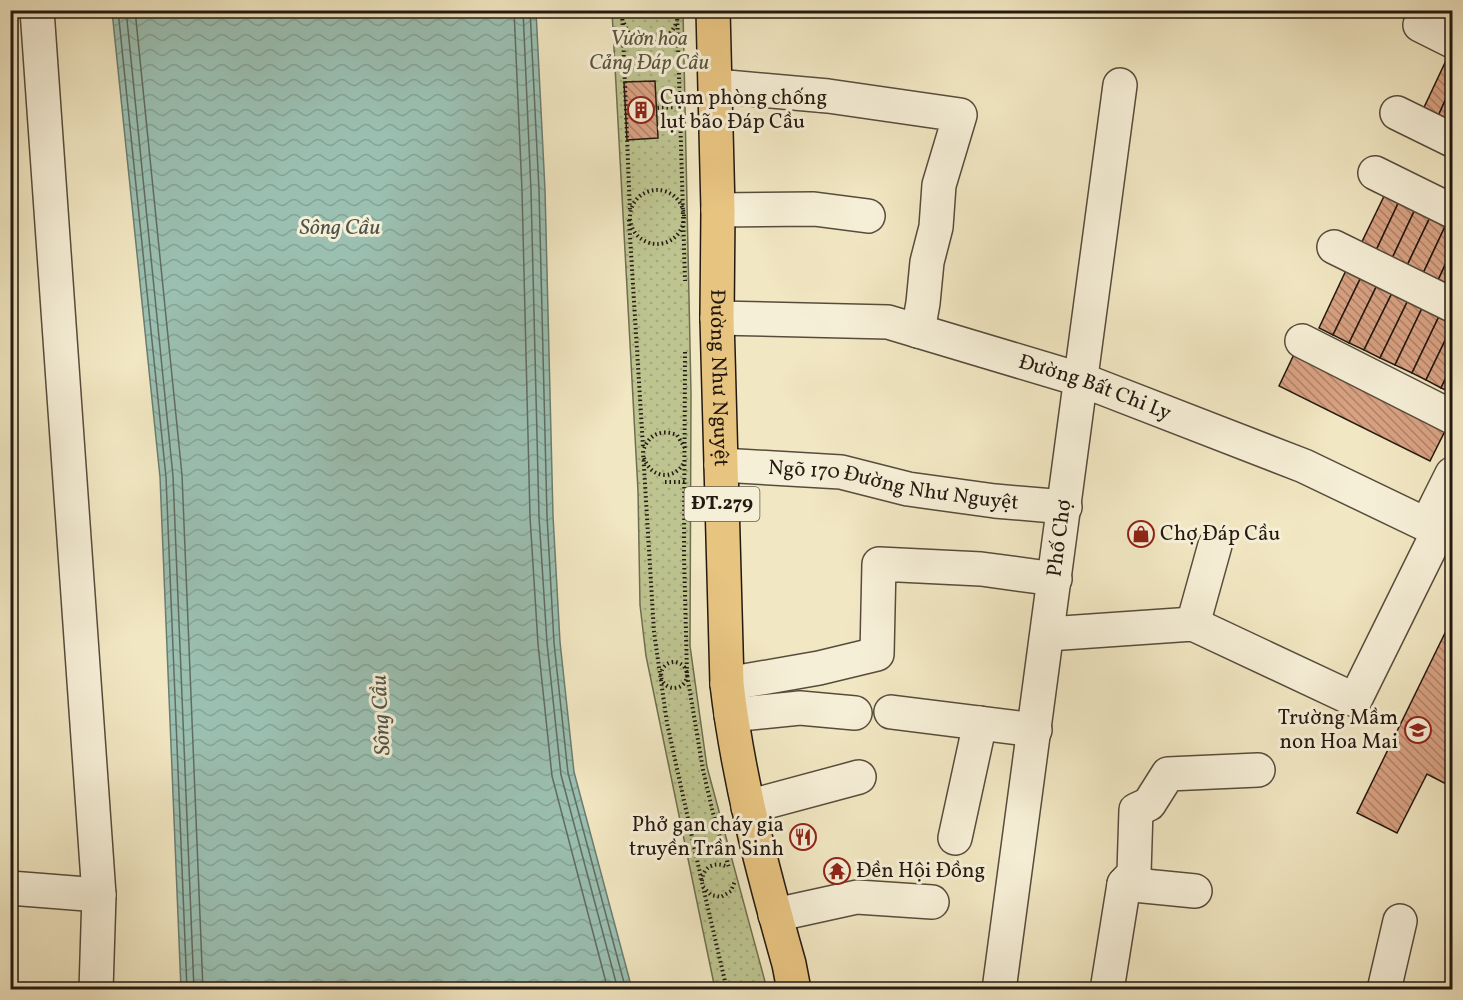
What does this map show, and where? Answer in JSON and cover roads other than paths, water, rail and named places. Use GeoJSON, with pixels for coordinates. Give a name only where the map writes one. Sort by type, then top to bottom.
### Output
{"type":"FeatureCollection","features":[{"type":"Feature","properties":{"kind":"main road","name":"Đường Như Nguyệt"},"geometry":{"type":"LineString","coordinates":[[713,10],[718,210],[717,318],[729,699],[748,807],[794,990]]}},
{"type":"Feature","properties":{"kind":"street"},"geometry":{"type":"LineString","coordinates":[[38,10],[99,895],[96,990]]}},
{"type":"Feature","properties":{"kind":"street"},"geometry":{"type":"LineString","coordinates":[[1420,26],[1452,41]]}},
{"type":"Feature","properties":{"kind":"street","name":"Phố Chợ"},"geometry":{"type":"LineString","coordinates":[[999,990],[1120,86]]}},
{"type":"Feature","properties":{"kind":"street"},"geometry":{"type":"LineString","coordinates":[[716,87],[828,96],[960,115],[939,185],[936,227],[927,262],[918,331]]}},
{"type":"Feature","properties":{"kind":"street"},"geometry":{"type":"LineString","coordinates":[[1397,113],[1452,140]]}},
{"type":"Feature","properties":{"kind":"street"},"geometry":{"type":"LineString","coordinates":[[1375,173],[1452,211]]}},
{"type":"Feature","properties":{"kind":"street"},"geometry":{"type":"LineString","coordinates":[[718,210],[814,209],[868,216]]}},
{"type":"Feature","properties":{"kind":"street"},"geometry":{"type":"LineString","coordinates":[[1334,247],[1452,305]]}},
{"type":"Feature","properties":{"kind":"street","name":"Đường Bất Chi Ly"},"geometry":{"type":"LineString","coordinates":[[717,318],[888,322],[1082,380],[1304,466],[1440,530]]}},
{"type":"Feature","properties":{"kind":"street"},"geometry":{"type":"LineString","coordinates":[[1302,341],[1452,417]]}},
{"type":"Feature","properties":{"kind":"street","name":"Ngõ 170 Đường Như Nguyệt"},"geometry":{"type":"LineString","coordinates":[[721,465],[841,472],[908,489],[995,501],[1065,507]]}},
{"type":"Feature","properties":{"kind":"street"},"geometry":{"type":"LineString","coordinates":[[1048,634],[1193,624],[1355,700],[1440,530],[1452,474]]}},
{"type":"Feature","properties":{"kind":"street"},"geometry":{"type":"LineString","coordinates":[[1193,624],[1215,545]]}},
{"type":"Feature","properties":{"kind":"street"},"geometry":{"type":"LineString","coordinates":[[729,699],[819,668],[877,654],[879,564],[981,569],[1055,579]]}},
{"type":"Feature","properties":{"kind":"street"},"geometry":{"type":"LineString","coordinates":[[729,699],[855,713]]}},
{"type":"Feature","properties":{"kind":"street"},"geometry":{"type":"LineString","coordinates":[[891,712],[1035,730]]}},
{"type":"Feature","properties":{"kind":"street"},"geometry":{"type":"LineString","coordinates":[[955,838],[980,723]]}},
{"type":"Feature","properties":{"kind":"street"},"geometry":{"type":"LineString","coordinates":[[1107,990],[1124,884],[1134,873],[1136,810],[1149,804],[1168,774],[1258,770]]}},
{"type":"Feature","properties":{"kind":"street"},"geometry":{"type":"LineString","coordinates":[[748,807],[860,777]]}},
{"type":"Feature","properties":{"kind":"street"},"geometry":{"type":"LineString","coordinates":[[1124,884],[1195,891]]}},
{"type":"Feature","properties":{"kind":"street"},"geometry":{"type":"LineString","coordinates":[[10,888],[99,895]]}},
{"type":"Feature","properties":{"kind":"street"},"geometry":{"type":"LineString","coordinates":[[775,915],[857,897],[932,902]]}},
{"type":"Feature","properties":{"kind":"street"},"geometry":{"type":"LineString","coordinates":[[1384,990],[1400,921]]}},
{"type":"Feature","properties":{"kind":"water","name":"Sông Cầu"},"geometry":{"type":"Polygon","coordinates":[[[112,11],[536,11],[545,190],[553,516],[560,642],[574,772],[632,989],[181,989],[160,477],[112,11]]]}},
{"type":"Feature","properties":{"kind":"place","name":"Cụm phòng chống lụt bão Đáp Cầu"},"geometry":{"type":"Point","coordinates":[641,110]}},
{"type":"Feature","properties":{"kind":"place","name":"Chợ Đáp Cầu"},"geometry":{"type":"Point","coordinates":[1141,534]}},
{"type":"Feature","properties":{"kind":"place","name":"Trường Mầm non Hoa Mai"},"geometry":{"type":"Point","coordinates":[1418,730]}},
{"type":"Feature","properties":{"kind":"place","name":"Phở gan cháy gia truyền Trần Sinh"},"geometry":{"type":"Point","coordinates":[803,837]}},
{"type":"Feature","properties":{"kind":"place","name":"Đền Hội Đồng"},"geometry":{"type":"Point","coordinates":[837,871]}},
{"type":"Feature","properties":{"kind":"park label","name":"Vườn hoa Cảng Đáp Cầu"},"geometry":{"type":"Point","coordinates":[649,51]}}]}
